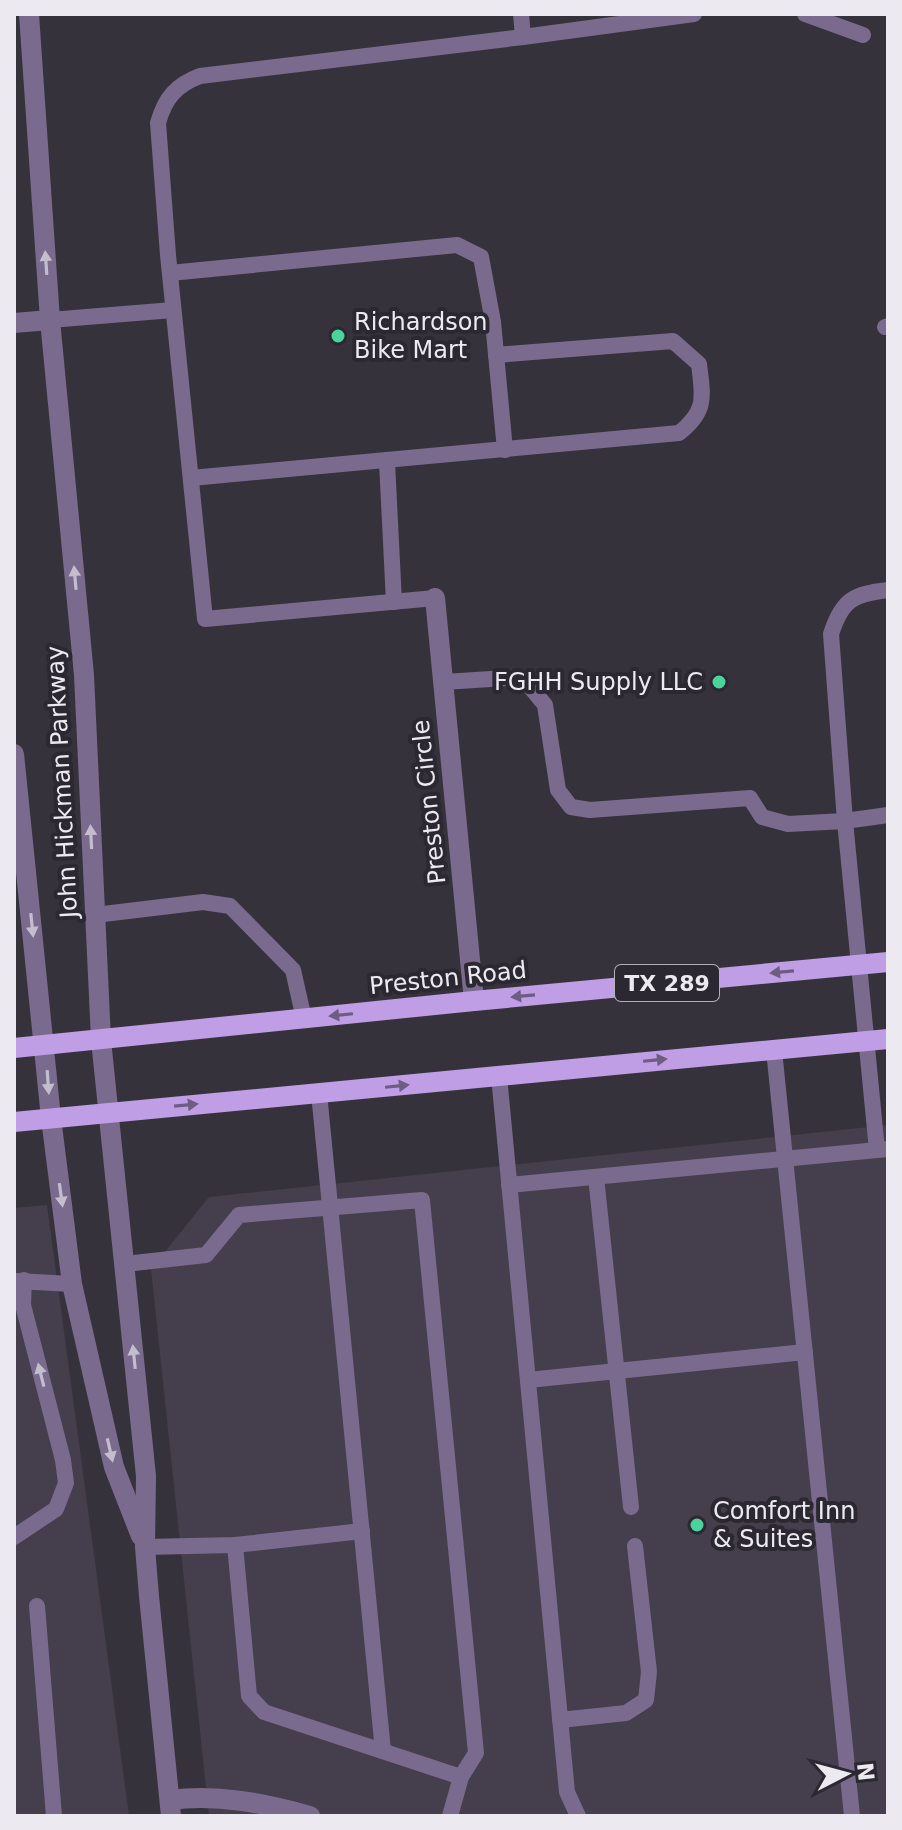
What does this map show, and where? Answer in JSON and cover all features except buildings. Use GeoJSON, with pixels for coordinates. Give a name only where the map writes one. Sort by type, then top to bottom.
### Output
{"type":"FeatureCollection","features":[{"type":"Feature","properties":{"kind":"main road","name":"Preston Road"},"geometry":{"type":"LineString","coordinates":[[14,1048],[888,962]]}},
{"type":"Feature","properties":{"kind":"main road"},"geometry":{"type":"LineString","coordinates":[[14,1122],[878,1040]]}},
{"type":"Feature","properties":{"kind":"street","name":"John Hickman Parkway"},"geometry":{"type":"LineString","coordinates":[[29,14],[50,320],[84,675],[101,1040],[146,1476],[145,1547],[171,1808]]}},
{"type":"Feature","properties":{"kind":"street"},"geometry":{"type":"LineString","coordinates":[[14,323],[50,320]]}},
{"type":"Feature","properties":{"kind":"street","name":"Preston Circle"},"geometry":{"type":"LineString","coordinates":[[435,598],[474,1001]]}},
{"type":"Feature","properties":{"kind":"street","name":"John Hickman Parkway"},"geometry":{"type":"LineString","coordinates":[[14,754],[51,1118],[72,1284],[114,1467],[145,1547]]}},
{"type":"Feature","properties":{"kind":"street"},"geometry":{"type":"LineString","coordinates":[[171,1808],[198,1797],[260,1803],[310,1816]]}},
{"type":"Feature","properties":{"kind":"lane"},"geometry":{"type":"LineString","coordinates":[[521,14],[523,37]]}},
{"type":"Feature","properties":{"kind":"lane"},"geometry":{"type":"LineString","coordinates":[[435,598],[205,619],[173,310],[158,123],[162,106],[172,92],[200,76],[694,14]]}},
{"type":"Feature","properties":{"kind":"lane"},"geometry":{"type":"LineString","coordinates":[[805,14],[863,35]]}},
{"type":"Feature","properties":{"kind":"lane"},"geometry":{"type":"LineString","coordinates":[[170,273],[457,245],[481,257],[496,355],[505,450]]}},
{"type":"Feature","properties":{"kind":"lane"},"geometry":{"type":"LineString","coordinates":[[50,320],[173,310]]}},
{"type":"Feature","properties":{"kind":"lane"},"geometry":{"type":"LineString","coordinates":[[191,478],[679,433],[696,420],[703,394],[699,364],[673,341],[496,355]]}},
{"type":"Feature","properties":{"kind":"lane"},"geometry":{"type":"LineString","coordinates":[[387,462],[394,602]]}},
{"type":"Feature","properties":{"kind":"lane"},"geometry":{"type":"LineString","coordinates":[[509,1185],[883,1149],[878,1040],[860,965],[831,634],[839,611],[856,596],[888,590]]}},
{"type":"Feature","properties":{"kind":"lane"},"geometry":{"type":"LineString","coordinates":[[444,682],[522,677],[545,705],[558,790],[571,807],[590,810],[750,798],[762,817],[788,824],[888,815]]}},
{"type":"Feature","properties":{"kind":"lane"},"geometry":{"type":"LineString","coordinates":[[95,915],[203,902],[230,906],[293,970],[304,1019]]}},
{"type":"Feature","properties":{"kind":"lane"},"geometry":{"type":"LineString","coordinates":[[774,1050],[852,1816]]}},
{"type":"Feature","properties":{"kind":"lane"},"geometry":{"type":"LineString","coordinates":[[499,1076],[567,1792],[578,1816]]}},
{"type":"Feature","properties":{"kind":"lane"},"geometry":{"type":"LineString","coordinates":[[319,1093],[383,1751]]}},
{"type":"Feature","properties":{"kind":"lane"},"geometry":{"type":"LineString","coordinates":[[596,1177],[631,1507]]}},
{"type":"Feature","properties":{"kind":"lane"},"geometry":{"type":"LineString","coordinates":[[125,1264],[206,1255],[239,1215],[422,1200],[476,1753],[461,1777],[450,1816]]}},
{"type":"Feature","properties":{"kind":"lane"},"geometry":{"type":"LineString","coordinates":[[14,1537],[56,1509],[66,1483],[19,1280],[72,1284]]}},
{"type":"Feature","properties":{"kind":"lane"},"geometry":{"type":"LineString","coordinates":[[528,1380],[805,1352]]}},
{"type":"Feature","properties":{"kind":"lane"},"geometry":{"type":"LineString","coordinates":[[145,1547],[235,1545],[362,1531]]}},
{"type":"Feature","properties":{"kind":"lane"},"geometry":{"type":"LineString","coordinates":[[235,1545],[249,1696],[264,1712],[461,1777]]}},
{"type":"Feature","properties":{"kind":"lane"},"geometry":{"type":"LineString","coordinates":[[560,1720],[626,1713],[646,1700],[649,1672],[635,1546]]}},
{"type":"Feature","properties":{"kind":"lane"},"geometry":{"type":"LineString","coordinates":[[37,1606],[54,1816]]}},
{"type":"Feature","properties":{"kind":"shaded area"},"geometry":{"type":"Polygon","coordinates":[[[888,1125],[888,1816],[209,1816],[151,1269],[209,1197],[888,1125]]]}},
{"type":"Feature","properties":{"kind":"shaded area"},"geometry":{"type":"Polygon","coordinates":[[[47,1205],[129,1816],[14,1816],[14,1208],[47,1205]]]}},
{"type":"Feature","properties":{"kind":"place","name":"Richardson Bike Mart"},"geometry":{"type":"Point","coordinates":[338,336]}},
{"type":"Feature","properties":{"kind":"place","name":"FGHH Supply LLC"},"geometry":{"type":"Point","coordinates":[719,682]}},
{"type":"Feature","properties":{"kind":"place","name":"Comfort Inn & Suites"},"geometry":{"type":"Point","coordinates":[697,1525]}}]}
